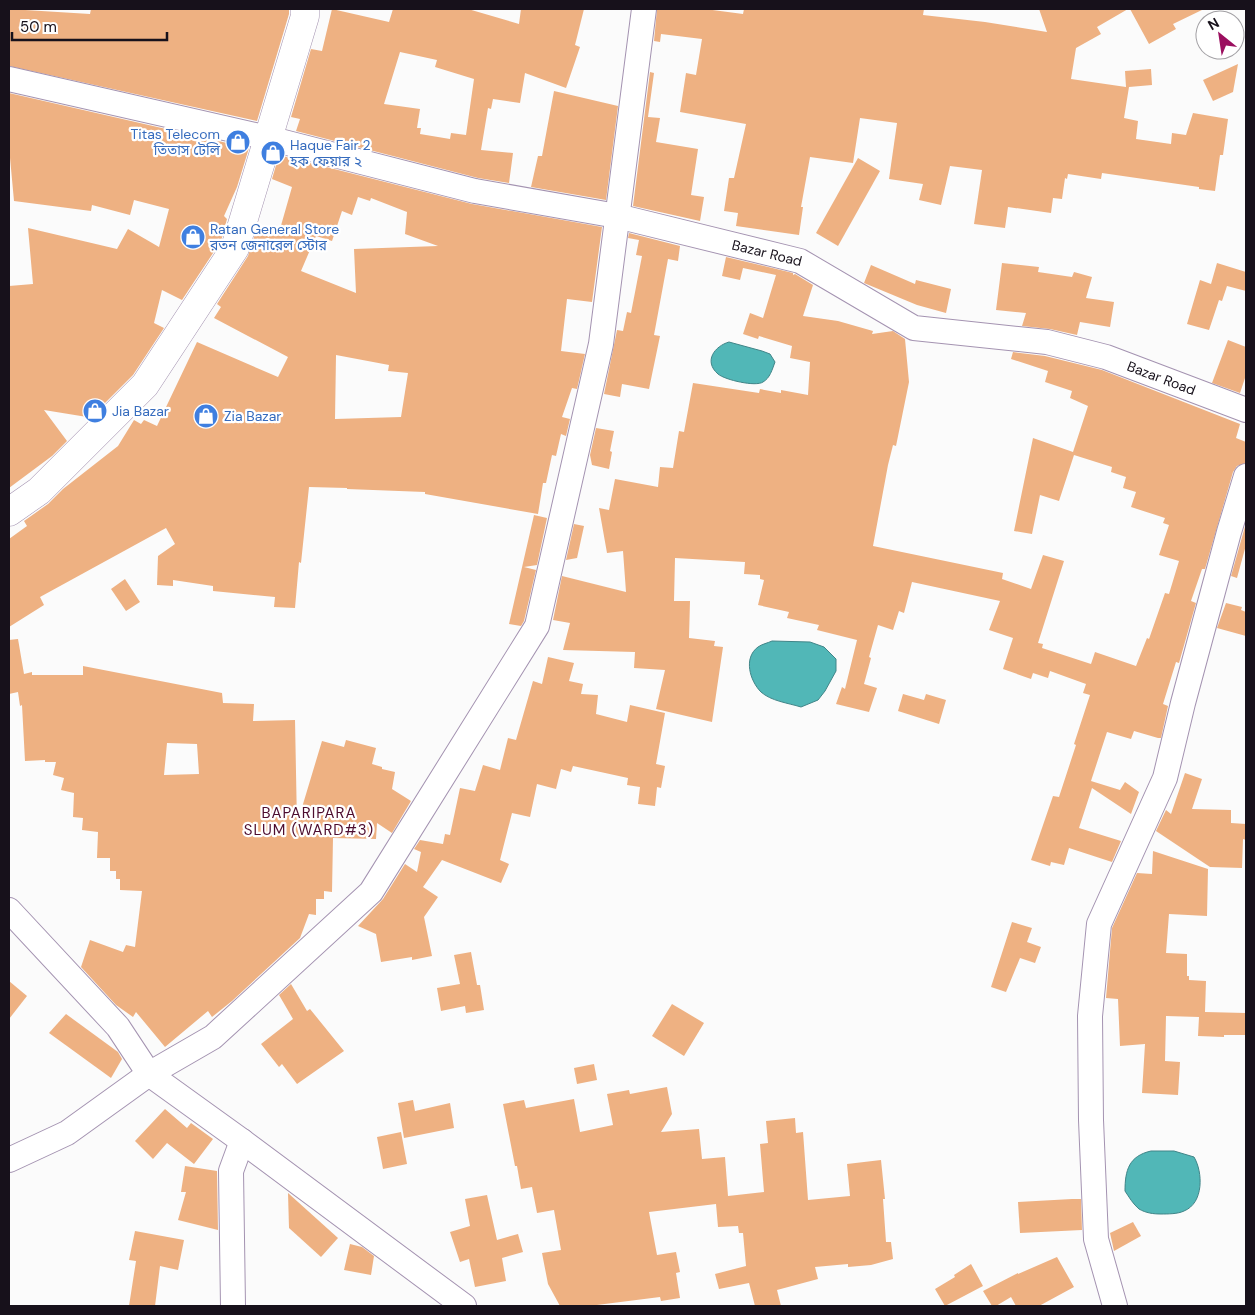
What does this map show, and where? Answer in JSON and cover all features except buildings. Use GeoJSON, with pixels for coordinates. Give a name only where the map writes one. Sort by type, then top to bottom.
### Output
{"type":"FeatureCollection","features":[{"type":"Feature","properties":{"kind":"highway"},"geometry":{"type":"LineString","coordinates":[[9,512],[39,491],[146,386],[235,248],[305,16],[305,9]]}},
{"type":"Feature","properties":{"kind":"street"},"geometry":{"type":"LineString","coordinates":[[9,1160],[67,1133],[149,1074],[213,1036],[371,892],[537,626],[601,344],[644,9]]}},
{"type":"Feature","properties":{"kind":"street","name":"Bazar Road"},"geometry":{"type":"LineString","coordinates":[[9,79],[268,138],[475,191],[617,216],[800,261],[914,328],[1047,342],[1106,357],[1246,410]]}},
{"type":"Feature","properties":{"kind":"street"},"geometry":{"type":"LineString","coordinates":[[1115,1306],[1096,1239],[1090,1120],[1090,1016],[1099,924],[1165,778],[1228,532],[1246,476]]}},
{"type":"Feature","properties":{"kind":"street"},"geometry":{"type":"LineString","coordinates":[[9,910],[118,1027],[149,1074],[464,1306]]}},
{"type":"Feature","properties":{"kind":"street"},"geometry":{"type":"LineString","coordinates":[[233,1306],[231,1171],[242,1141]]}},
{"type":"Feature","properties":{"kind":"water"},"geometry":{"type":"Polygon","coordinates":[[[729,342],[770,354],[775,362],[763,382],[754,384],[740,382],[718,374],[711,364],[711,359],[715,350],[729,342]]]}},
{"type":"Feature","properties":{"kind":"water"},"geometry":{"type":"Polygon","coordinates":[[[772,641],[810,642],[824,647],[836,659],[836,671],[818,700],[801,707],[770,698],[757,687],[751,676],[749,663],[753,652],[758,647],[772,641]]]}},
{"type":"Feature","properties":{"kind":"water"},"geometry":{"type":"Polygon","coordinates":[[[1151,1151],[1174,1151],[1194,1157],[1199,1171],[1200,1187],[1191,1207],[1176,1213],[1152,1213],[1139,1209],[1131,1200],[1125,1191],[1127,1170],[1138,1156],[1151,1151]]]}},
{"type":"Feature","properties":{"kind":"place","name":"Titas Telecom তিতাস টেলি"},"geometry":{"type":"Point","coordinates":[238,142]}},
{"type":"Feature","properties":{"kind":"place","name":"Haque Fair 2 হক ফেয়ার ২"},"geometry":{"type":"Point","coordinates":[273,153]}},
{"type":"Feature","properties":{"kind":"place","name":"Ratan General Store রতন জেনারেল স্টোর"},"geometry":{"type":"Point","coordinates":[193,237]}},
{"type":"Feature","properties":{"kind":"place","name":"Jia Bazar"},"geometry":{"type":"Point","coordinates":[95,411]}},
{"type":"Feature","properties":{"kind":"place","name":"Zia Bazar"},"geometry":{"type":"Point","coordinates":[206,416]}},
{"type":"Feature","properties":{"kind":"district","name":"BAPARIPARA SLUM (WARD#3)"},"geometry":{"type":"Point","coordinates":[309,822]}}]}
